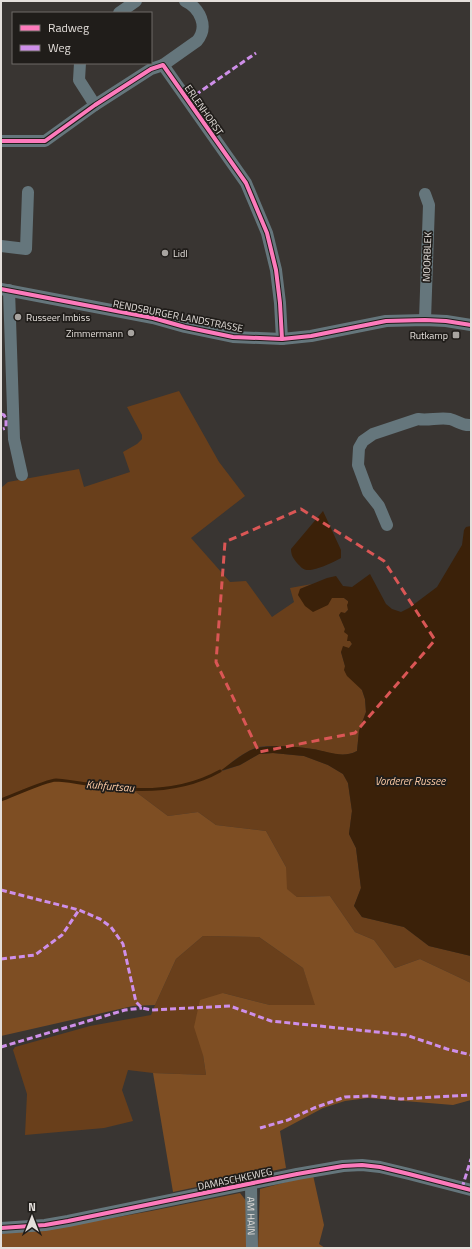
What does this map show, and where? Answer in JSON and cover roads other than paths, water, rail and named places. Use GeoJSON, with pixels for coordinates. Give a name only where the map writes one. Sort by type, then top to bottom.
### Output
{"type":"FeatureCollection","features":[{"type":"Feature","properties":{"kind":"street"},"geometry":{"type":"LineString","coordinates":[[120,12],[136,1]]}},
{"type":"Feature","properties":{"kind":"street"},"geometry":{"type":"LineString","coordinates":[[1,141],[45,141],[95,105],[151,69],[163,65],[197,41],[200,37],[202,26],[200,15],[190,4],[185,1]]}},
{"type":"Feature","properties":{"kind":"street"},"geometry":{"type":"LineString","coordinates":[[80,64],[80,80],[95,105]]}},
{"type":"Feature","properties":{"kind":"street","name":"ERLENHORST"},"geometry":{"type":"LineString","coordinates":[[163,65],[246,183],[267,233],[274,262],[280,303],[282,339]]}},
{"type":"Feature","properties":{"kind":"street"},"geometry":{"type":"LineString","coordinates":[[1,246],[26,249],[28,192]]}},
{"type":"Feature","properties":{"kind":"street","name":"MOORBLEK"},"geometry":{"type":"LineString","coordinates":[[425,194],[429,205],[425,320]]}},
{"type":"Feature","properties":{"kind":"street"},"geometry":{"type":"LineString","coordinates":[[5,289],[14,439],[22,475]]}},
{"type":"Feature","properties":{"kind":"street","name":"RENDSBURGER LANDSTRASSE"},"geometry":{"type":"LineString","coordinates":[[5,289],[153,318],[185,327],[233,337],[282,339],[311,336],[386,321],[425,320],[471,325]]}},
{"type":"Feature","properties":{"kind":"street"},"geometry":{"type":"LineString","coordinates":[[386,525],[379,506],[368,492],[358,465],[359,448],[363,441],[373,434],[418,419],[450,419],[468,426]]}},
{"type":"Feature","properties":{"kind":"street"},"geometry":{"type":"LineString","coordinates":[[427,429],[433,427],[468,426]]}},
{"type":"Feature","properties":{"kind":"street","name":"DAMASCHKEWEG"},"geometry":{"type":"LineString","coordinates":[[1,1228],[45,1225],[68,1221],[343,1166],[362,1165],[380,1167],[471,1190]]}},
{"type":"Feature","properties":{"kind":"street","name":"AM HAIN"},"geometry":{"type":"LineString","coordinates":[[251,1184],[252,1248]]}},
{"type":"Feature","properties":{"kind":"water"},"geometry":{"type":"Polygon","coordinates":[[[323,511],[341,550],[341,558],[319,568],[306,570],[300,567],[294,560],[291,549],[323,511]]]}},
{"type":"Feature","properties":{"kind":"water","name":"Vorderer Russee"},"geometry":{"type":"Polygon","coordinates":[[[471,526],[471,956],[429,946],[404,927],[362,917],[354,906],[361,888],[356,848],[349,834],[352,811],[348,783],[343,774],[328,765],[304,756],[273,753],[259,754],[240,765],[220,771],[253,749],[263,747],[299,747],[335,754],[346,754],[357,751],[359,731],[366,712],[365,699],[362,690],[347,676],[344,670],[345,666],[341,652],[343,646],[349,648],[352,644],[350,641],[347,641],[348,635],[344,632],[345,629],[339,615],[341,612],[345,613],[348,610],[348,601],[344,598],[332,598],[328,605],[313,612],[305,606],[298,595],[300,589],[336,576],[343,586],[352,587],[370,574],[386,604],[392,609],[401,612],[409,608],[437,587],[462,545],[464,530],[466,527],[471,526]]]}},
{"type":"Feature","properties":{"kind":"waterway","name":"Kuhfurtsau"},"geometry":{"type":"LineString","coordinates":[[1,800],[38,785],[56,780],[113,788],[140,790],[168,788],[195,782],[220,771]]}},
{"type":"Feature","properties":{"kind":"place","name":"Lidl"},"geometry":{"type":"Point","coordinates":[165,253]}},
{"type":"Feature","properties":{"kind":"place","name":"Russeer Imbiss"},"geometry":{"type":"Point","coordinates":[18,317]}},
{"type":"Feature","properties":{"kind":"place","name":"Zimmermann"},"geometry":{"type":"Point","coordinates":[131,333]}},
{"type":"Feature","properties":{"kind":"place","name":"Rutkamp"},"geometry":{"type":"Point","coordinates":[456,335]}}]}
